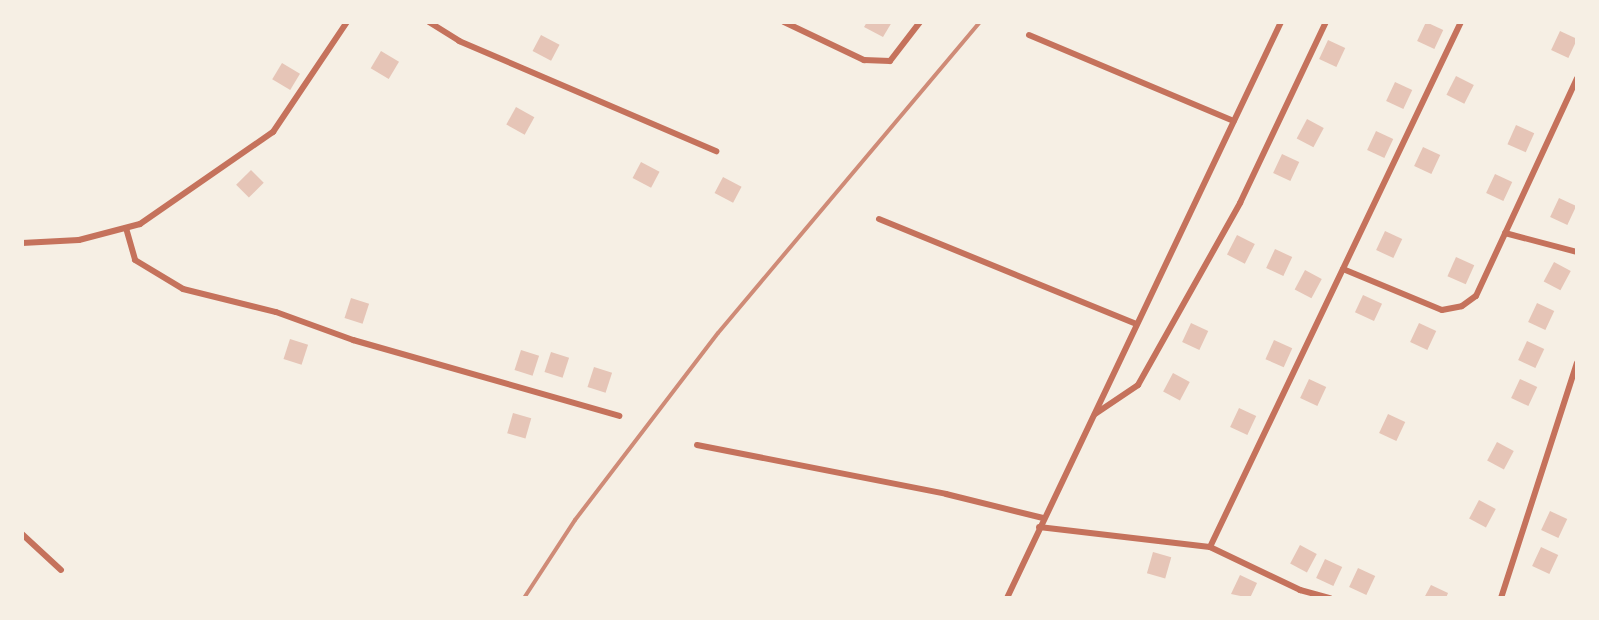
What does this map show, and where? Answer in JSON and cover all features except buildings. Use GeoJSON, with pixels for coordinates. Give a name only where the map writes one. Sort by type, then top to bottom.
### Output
{"type":"FeatureCollection","features":[{"type":"Feature","properties":{"kind":"street"},"geometry":{"type":"LineString","coordinates":[[22,243],[79,240],[140,224],[273,132],[347,22]]}},
{"type":"Feature","properties":{"kind":"street"},"geometry":{"type":"LineString","coordinates":[[429,22],[459,41],[716,151]]}},
{"type":"Feature","properties":{"kind":"street"},"geometry":{"type":"LineString","coordinates":[[784,22],[864,60],[890,61],[920,22]]}},
{"type":"Feature","properties":{"kind":"street"},"geometry":{"type":"LineString","coordinates":[[1007,598],[1281,22]]}},
{"type":"Feature","properties":{"kind":"street"},"geometry":{"type":"LineString","coordinates":[[1094,414],[1138,385],[1240,203],[1326,22]]}},
{"type":"Feature","properties":{"kind":"street"},"geometry":{"type":"LineString","coordinates":[[1210,547],[1461,22]]}},
{"type":"Feature","properties":{"kind":"street"},"geometry":{"type":"LineString","coordinates":[[1029,35],[1234,121]]}},
{"type":"Feature","properties":{"kind":"street"},"geometry":{"type":"LineString","coordinates":[[1343,269],[1442,310],[1476,296],[1577,78]]}},
{"type":"Feature","properties":{"kind":"street"},"geometry":{"type":"LineString","coordinates":[[879,219],[1136,324]]}},
{"type":"Feature","properties":{"kind":"street"},"geometry":{"type":"LineString","coordinates":[[126,228],[135,260],[183,289],[276,312],[353,340],[619,416]]}},
{"type":"Feature","properties":{"kind":"street"},"geometry":{"type":"LineString","coordinates":[[1505,233],[1577,252]]}},
{"type":"Feature","properties":{"kind":"street"},"geometry":{"type":"LineString","coordinates":[[1501,598],[1577,363]]}},
{"type":"Feature","properties":{"kind":"street"},"geometry":{"type":"LineString","coordinates":[[697,445],[946,494],[1043,518]]}},
{"type":"Feature","properties":{"kind":"street"},"geometry":{"type":"LineString","coordinates":[[1039,527],[1210,547],[1300,590],[1330,598]]}},
{"type":"Feature","properties":{"kind":"street"},"geometry":{"type":"LineString","coordinates":[[22,534],[61,570]]}},
{"type":"Feature","properties":{"kind":"railway"},"geometry":{"type":"LineString","coordinates":[[524,598],[575,520],[718,333],[980,22]]}}]}
